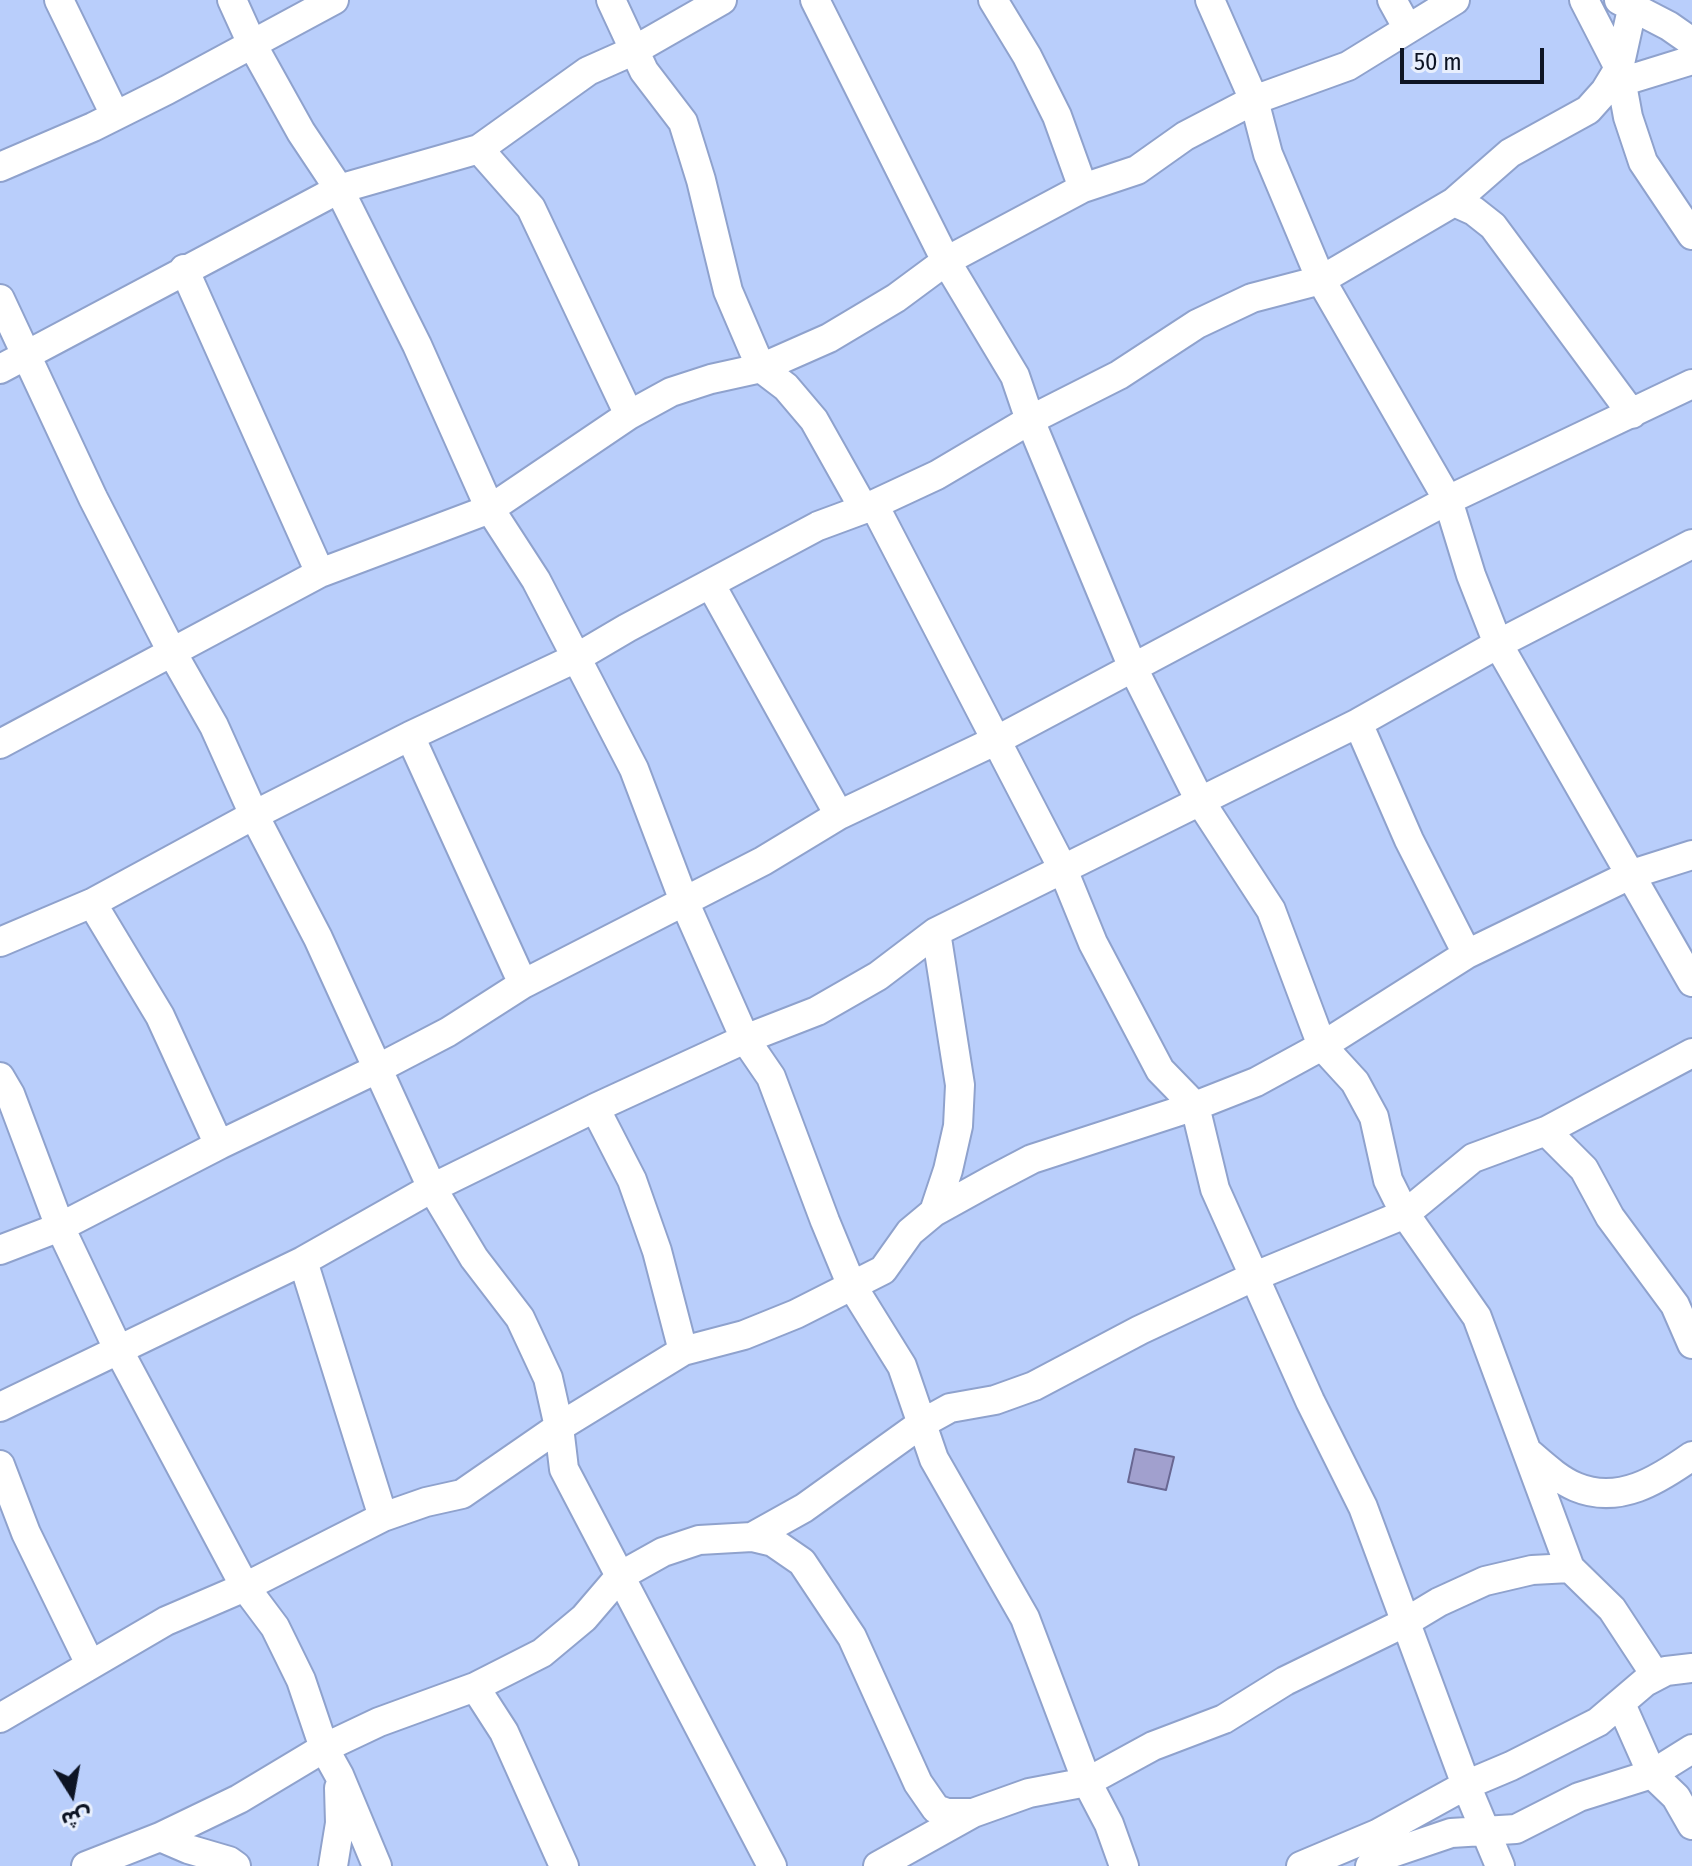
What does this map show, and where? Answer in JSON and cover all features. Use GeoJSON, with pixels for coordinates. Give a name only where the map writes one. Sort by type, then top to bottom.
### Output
{"type":"FeatureCollection","features":[{"type":"Feature","properties":{"kind":"street"},"geometry":{"type":"LineString","coordinates":[[59,0],[115,115]]}},
{"type":"Feature","properties":{"kind":"street"},"geometry":{"type":"LineString","coordinates":[[232,0],[252,44],[301,132],[339,189],[417,345],[490,509],[536,580],[634,769],[684,901],[745,1039],[771,1077],[851,1284],[902,1366],[934,1459],[1025,1618],[1087,1782],[1109,1824],[1124,1866]]}},
{"type":"Feature","properties":{"kind":"street"},"geometry":{"type":"LineString","coordinates":[[0,167],[115,115],[334,0]]}},
{"type":"Feature","properties":{"kind":"street"},"geometry":{"type":"LineString","coordinates":[[611,0],[644,71],[683,122],[701,180],[728,291],[761,368],[786,387],[814,420],[869,507],[997,740],[1062,867],[1093,943],[1160,1070],[1195,1106],[1215,1189],[1310,1401],[1363,1507],[1404,1623],[1500,1866]]}},
{"type":"Feature","properties":{"kind":"street"},"geometry":{"type":"LineString","coordinates":[[0,369],[339,189],[479,149],[588,71],[633,51],[722,0]]}},
{"type":"Feature","properties":{"kind":"street"},"geometry":{"type":"LineString","coordinates":[[815,0],[946,261],[1015,376],[1030,420],[1133,668],[1200,801],[1271,910],[1322,1046],[1355,1082],[1374,1117],[1388,1180],[1405,1214],[1477,1317],[1570,1568],[1612,1609],[1656,1676]]}},
{"type":"Feature","properties":{"kind":"street"},"geometry":{"type":"LineString","coordinates":[[993,0],[1027,56],[1057,116],[1083,188]]}},
{"type":"Feature","properties":{"kind":"street"},"geometry":{"type":"LineString","coordinates":[[1210,0],[1254,100],[1268,154],[1321,280],[1448,500],[1471,575],[1498,644],[1692,982]]}},
{"type":"Feature","properties":{"kind":"street"},"geometry":{"type":"LineString","coordinates":[[1392,0],[1408,29]]}},
{"type":"Feature","properties":{"kind":"street"},"geometry":{"type":"LineString","coordinates":[[0,744],[320,573],[490,509],[629,415],[671,392],[761,368],[829,338],[896,298],[946,261],[1083,188],[1137,170],[1185,136],[1254,100],[1348,66],[1455,0]]}},
{"type":"Feature","properties":{"kind":"street"},"geometry":{"type":"LineString","coordinates":[[1584,0],[1620,75],[1628,117],[1643,162],[1692,235]]}},
{"type":"Feature","properties":{"kind":"street"},"geometry":{"type":"LineString","coordinates":[[1620,75],[1628,2],[1692,42]]}},
{"type":"Feature","properties":{"kind":"street"},"geometry":{"type":"LineString","coordinates":[[0,942],[92,903],[254,815],[410,736],[576,658],[818,526],[869,507],[937,475],[1030,420],[1119,375],[1211,318],[1252,298],[1321,280],[1454,202],[1510,153],[1588,110],[1620,75],[1692,60]]}},
{"type":"Feature","properties":{"kind":"street"},"geometry":{"type":"LineString","coordinates":[[479,149],[531,208],[629,415]]}},
{"type":"Feature","properties":{"kind":"street"},"geometry":{"type":"LineString","coordinates":[[1454,202],[1474,211],[1493,226],[1632,414]]}},
{"type":"Feature","properties":{"kind":"street"},"geometry":{"type":"LineString","coordinates":[[184,269],[320,573]]}},
{"type":"Feature","properties":{"kind":"street"},"geometry":{"type":"LineString","coordinates":[[0,299],[93,498],[173,654],[214,726],[254,815],[318,938],[432,1188],[474,1258],[520,1318],[548,1378],[564,1469],[772,1866]]}},
{"type":"Feature","properties":{"kind":"street"},"geometry":{"type":"LineString","coordinates":[[0,1250],[60,1227],[219,1145],[377,1069],[448,1032],[523,984],[763,861],[839,815],[997,740],[1448,500],[1692,384]]}},
{"type":"Feature","properties":{"kind":"street"},"geometry":{"type":"LineString","coordinates":[[0,1407],[303,1261],[432,1188],[595,1108],[745,1039],[817,1011],[878,976],[936,932],[1358,723],[1498,644],[1691,546]]}},
{"type":"Feature","properties":{"kind":"street"},"geometry":{"type":"LineString","coordinates":[[711,585],[839,815]]}},
{"type":"Feature","properties":{"kind":"street"},"geometry":{"type":"LineString","coordinates":[[1358,723],[1409,840],[1467,954]]}},
{"type":"Feature","properties":{"kind":"street"},"geometry":{"type":"LineString","coordinates":[[410,736],[523,984]]}},
{"type":"Feature","properties":{"kind":"street"},"geometry":{"type":"LineString","coordinates":[[0,1718],[166,1621],[245,1587],[383,1517],[462,1494],[559,1427],[683,1351],[744,1335],[883,1270],[910,1232],[934,1212],[1032,1159],[1195,1106],[1256,1082],[1322,1046],[1467,954],[1632,874],[1692,855]]}},
{"type":"Feature","properties":{"kind":"street"},"geometry":{"type":"LineString","coordinates":[[92,903],[160,1016],[219,1145]]}},
{"type":"Feature","properties":{"kind":"street"},"geometry":{"type":"LineString","coordinates":[[934,1212],[958,1126],[960,1085],[936,932]]}},
{"type":"Feature","properties":{"kind":"street"},"geometry":{"type":"LineString","coordinates":[[752,1537],[804,1508],[921,1424],[950,1408],[995,1400],[1034,1386],[1140,1330],[1253,1277],[1405,1214],[1473,1158],[1546,1131],[1692,1053]]}},
{"type":"Feature","properties":{"kind":"street"},"geometry":{"type":"LineString","coordinates":[[0,1077],[10,1094],[60,1227],[119,1351],[245,1587],[275,1627],[301,1680],[324,1748],[339,1775],[377,1866]]}},
{"type":"Feature","properties":{"kind":"street"},"geometry":{"type":"LineString","coordinates":[[595,1108],[637,1194],[657,1251],[683,1351]]}},
{"type":"Feature","properties":{"kind":"street"},"geometry":{"type":"LineString","coordinates":[[1546,1131],[1584,1169],[1610,1217],[1675,1305],[1692,1344]]}},
{"type":"Feature","properties":{"kind":"street"},"geometry":{"type":"LineString","coordinates":[[303,1261],[383,1517]]}},
{"type":"Feature","properties":{"kind":"street"},"geometry":{"type":"LineString","coordinates":[[1530,1454],[1577,1488],[1609,1494],[1634,1490],[1659,1479],[1692,1456]]}},
{"type":"Feature","properties":{"kind":"street"},"geometry":{"type":"LineString","coordinates":[[0,1465],[26,1533],[90,1664]]}},
{"type":"Feature","properties":{"kind":"street"},"geometry":{"type":"LineString","coordinates":[[86,1866],[160,1837],[239,1799],[324,1748],[379,1722],[475,1687],[542,1653],[584,1618],[620,1576],[663,1552],[699,1540],[752,1537],[773,1542],[802,1562],[852,1637],[918,1783],[936,1809],[947,1813],[973,1813]]}},
{"type":"Feature","properties":{"kind":"street"},"geometry":{"type":"LineString","coordinates":[[878,1866],[973,1813],[1029,1793],[1087,1782],[1153,1746],[1224,1719],[1285,1681],[1485,1581],[1532,1570],[1570,1568]]}},
{"type":"Feature","properties":{"kind":"street"},"geometry":{"type":"LineString","coordinates":[[1301,1866],[1377,1834],[1466,1785],[1598,1722],[1656,1676],[1666,1671],[1692,1668]]}},
{"type":"Feature","properties":{"kind":"street"},"geometry":{"type":"LineString","coordinates":[[475,1687],[504,1732],[564,1866]]}},
{"type":"Feature","properties":{"kind":"street"},"geometry":{"type":"LineString","coordinates":[[1621,1704],[1652,1774],[1676,1797],[1692,1825]]}},
{"type":"Feature","properties":{"kind":"street"},"geometry":{"type":"LineString","coordinates":[[1370,1866],[1389,1854],[1451,1833],[1516,1829],[1579,1797],[1652,1774],[1692,1749]]}},
{"type":"Feature","properties":{"kind":"street"},"geometry":{"type":"LineString","coordinates":[[333,1866],[340,1823],[339,1775]]}},
{"type":"Feature","properties":{"kind":"street"},"geometry":{"type":"LineString","coordinates":[[160,1837],[236,1866]]}},
{"type":"Feature","properties":{"kind":"building"},"geometry":{"type":"Polygon","coordinates":[[[1135,1449],[1174,1457],[1166,1490],[1128,1482],[1135,1449]]]}}]}
